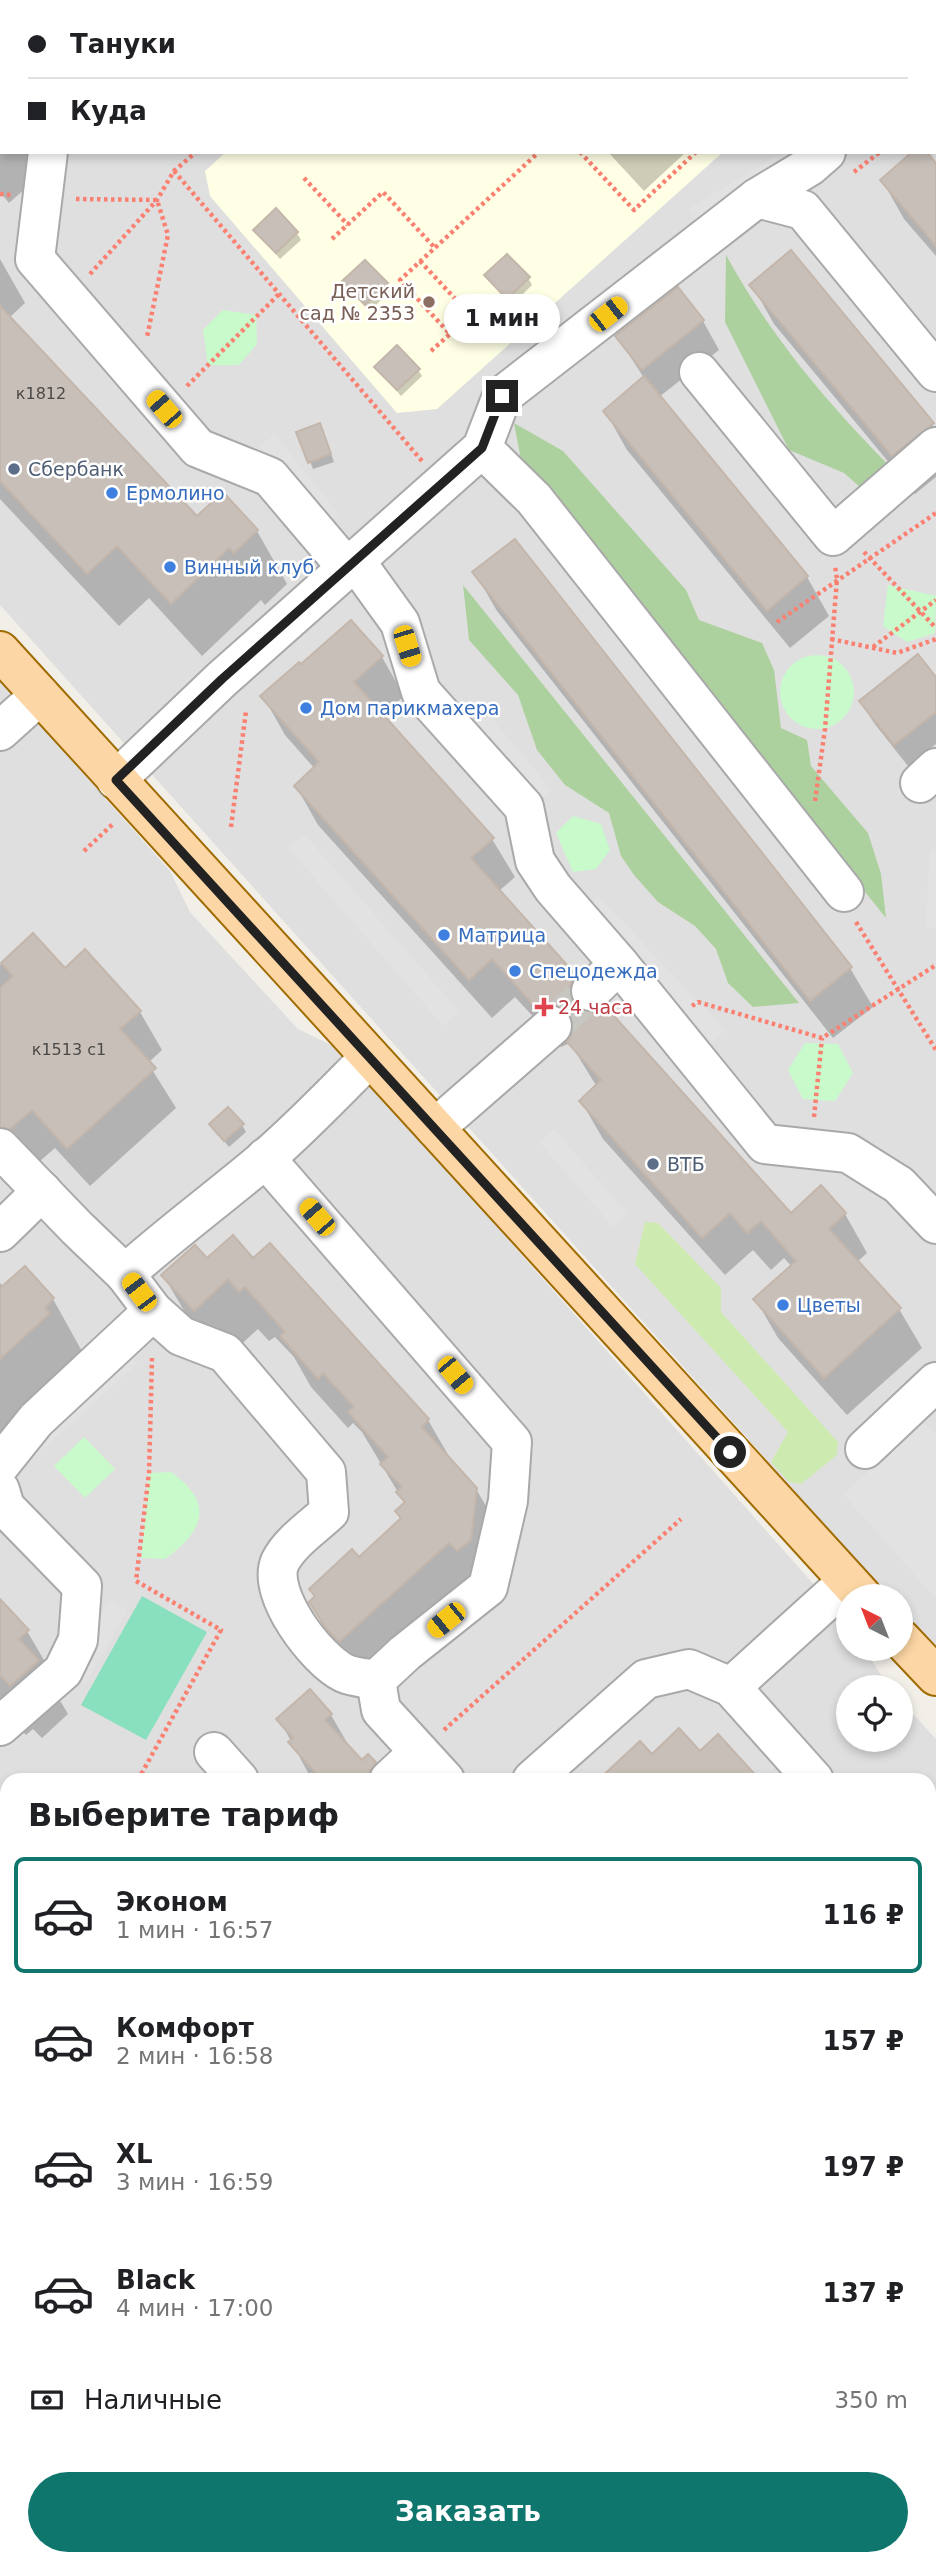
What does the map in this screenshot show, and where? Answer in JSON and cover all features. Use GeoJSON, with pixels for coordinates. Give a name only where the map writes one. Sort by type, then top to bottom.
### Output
{"type":"FeatureCollection","features":[{"type":"Feature","properties":{"kind":"main road"},"geometry":{"type":"LineString","coordinates":[[0,651],[850,1584]]}},
{"type":"Feature","properties":{"kind":"main road"},"geometry":{"type":"LineString","coordinates":[[914,1653],[936,1676]]}},
{"type":"Feature","properties":{"kind":"lane"},"geometry":{"type":"LineString","coordinates":[[48,154],[34,259],[198,448],[270,477],[352,566],[400,624],[421,692],[524,807],[535,861],[553,888],[619,964],[765,1144],[848,1153],[900,1185],[936,1224]]}},
{"type":"Feature","properties":{"kind":"lane"},"geometry":{"type":"LineString","coordinates":[[116,780],[222,679],[482,448],[502,396],[757,198],[810,166],[824,154]]}},
{"type":"Feature","properties":{"kind":"lane"},"geometry":{"type":"LineString","coordinates":[[757,198],[803,210],[936,372]]}},
{"type":"Feature","properties":{"kind":"lane"},"geometry":{"type":"LineString","coordinates":[[699,372],[833,536],[936,447]]}},
{"type":"Feature","properties":{"kind":"lane"},"geometry":{"type":"LineString","coordinates":[[482,448],[534,499],[844,892]]}},
{"type":"Feature","properties":{"kind":"lane"},"geometry":{"type":"LineString","coordinates":[[0,731],[40,695]]}},
{"type":"Feature","properties":{"kind":"lane"},"geometry":{"type":"LineString","coordinates":[[591,991],[619,964]]}},
{"type":"Feature","properties":{"kind":"lane"},"geometry":{"type":"LineString","coordinates":[[435,1128],[552,1026]]}},
{"type":"Feature","properties":{"kind":"lane"},"geometry":{"type":"LineString","coordinates":[[125,1273],[265,1158],[317,1111],[370,1057]]}},
{"type":"Feature","properties":{"kind":"lane"},"geometry":{"type":"LineString","coordinates":[[0,1149],[125,1273],[153,1311],[181,1336],[225,1353],[326,1472],[329,1513],[293,1544],[279,1564],[278,1583],[288,1611],[308,1643],[344,1673],[376,1679]]}},
{"type":"Feature","properties":{"kind":"lane"},"geometry":{"type":"LineString","coordinates":[[265,1158],[512,1442],[508,1502],[488,1587],[376,1679]]}},
{"type":"Feature","properties":{"kind":"lane"},"geometry":{"type":"LineString","coordinates":[[0,1232],[42,1192]]}},
{"type":"Feature","properties":{"kind":"lane"},"geometry":{"type":"LineString","coordinates":[[0,1465],[36,1420],[153,1311]]}},
{"type":"Feature","properties":{"kind":"lane"},"geometry":{"type":"LineString","coordinates":[[865,1449],[936,1382]]}},
{"type":"Feature","properties":{"kind":"lane"},"geometry":{"type":"LineString","coordinates":[[0,1490],[5,1507],[82,1586],[78,1640],[63,1671],[0,1726]]}},
{"type":"Feature","properties":{"kind":"lane"},"geometry":{"type":"LineString","coordinates":[[731,1687],[836,1604]]}},
{"type":"Feature","properties":{"kind":"lane"},"geometry":{"type":"LineString","coordinates":[[540,1773],[646,1679],[689,1669],[731,1687],[808,1773]]}},
{"type":"Feature","properties":{"kind":"lane"},"geometry":{"type":"LineString","coordinates":[[376,1679],[381,1710],[438,1773]]}},
{"type":"Feature","properties":{"kind":"lane"},"geometry":{"type":"LineString","coordinates":[[396,1773],[419,1752]]}},
{"type":"Feature","properties":{"kind":"path"},"geometry":{"type":"LineString","coordinates":[[68,298],[157,200],[174,171],[194,154]]}},
{"type":"Feature","properties":{"kind":"path"},"geometry":{"type":"LineString","coordinates":[[431,352],[450,334],[400,279],[538,154]]}},
{"type":"Feature","properties":{"kind":"path"},"geometry":{"type":"LineString","coordinates":[[581,154],[634,210],[694,154]]}},
{"type":"Feature","properties":{"kind":"path"},"geometry":{"type":"LineString","coordinates":[[174,171],[424,463]]}},
{"type":"Feature","properties":{"kind":"path"},"geometry":{"type":"LineString","coordinates":[[304,178],[348,225]]}},
{"type":"Feature","properties":{"kind":"path"},"geometry":{"type":"LineString","coordinates":[[332,239],[383,192],[435,248]]}},
{"type":"Feature","properties":{"kind":"path"},"geometry":{"type":"LineString","coordinates":[[138,379],[168,235],[157,200]]}},
{"type":"Feature","properties":{"kind":"path"},"geometry":{"type":"LineString","coordinates":[[420,261],[472,318],[489,303]]}},
{"type":"Feature","properties":{"kind":"path"},"geometry":{"type":"LineString","coordinates":[[164,409],[279,294]]}},
{"type":"Feature","properties":{"kind":"path"},"geometry":{"type":"LineString","coordinates":[[777,622],[936,513]]}},
{"type":"Feature","properties":{"kind":"path"},"geometry":{"type":"LineString","coordinates":[[808,848],[825,729],[837,579],[833,536],[848,536],[936,628]]}},
{"type":"Feature","properties":{"kind":"path"},"geometry":{"type":"LineString","coordinates":[[872,647],[936,600]]}},
{"type":"Feature","properties":{"kind":"path"},"geometry":{"type":"LineString","coordinates":[[831,639],[897,653],[936,639]]}},
{"type":"Feature","properties":{"kind":"path"},"geometry":{"type":"LineString","coordinates":[[231,827],[246,711]]}},
{"type":"Feature","properties":{"kind":"path"},"geometry":{"type":"LineString","coordinates":[[844,892],[849,909],[936,1050]]}},
{"type":"Feature","properties":{"kind":"path"},"geometry":{"type":"LineString","coordinates":[[669,1026],[698,1002],[822,1038],[936,965]]}},
{"type":"Feature","properties":{"kind":"path"},"geometry":{"type":"LineString","coordinates":[[810,1149],[822,1038]]}},
{"type":"Feature","properties":{"kind":"path"},"geometry":{"type":"LineString","coordinates":[[142,1773],[221,1630],[136,1581],[149,1473],[153,1311]]}},
{"type":"Feature","properties":{"kind":"path"},"geometry":{"type":"LineString","coordinates":[[419,1752],[681,1519]]}},
{"type":"Feature","properties":{"kind":"shaded area"},"geometry":{"type":"Polygon","coordinates":[[[0,154],[936,154],[936,1648],[914,1624],[914,1584],[878,1584],[0,605],[0,154]]]}},
{"type":"Feature","properties":{"kind":"shaded area","name":"Детский сад № 2353"},"geometry":{"type":"Polygon","coordinates":[[[224,154],[721,154],[437,409],[397,413],[210,196],[205,171],[224,154]]]}},
{"type":"Feature","properties":{"kind":"shaded area"},"geometry":{"type":"Polygon","coordinates":[[[781,154],[794,154],[698,225],[688,209],[781,154]]]}},
{"type":"Feature","properties":{"kind":"shaded area"},"geometry":{"type":"Polygon","coordinates":[[[275,434],[339,514],[324,526],[260,446],[275,434]]]}},
{"type":"Feature","properties":{"kind":"shaded area"},"geometry":{"type":"Polygon","coordinates":[[[0,680],[170,871],[190,912],[298,1029],[339,1049],[836,1609],[836,1661],[872,1661],[881,1675],[836,1675],[836,1752],[913,1752],[913,1714],[936,1739],[936,1773],[0,1773],[0,680]]]}},
{"type":"Feature","properties":{"kind":"shaded area"},"geometry":{"type":"Polygon","coordinates":[[[477,701],[552,790],[538,802],[462,713],[477,701]]]}},
{"type":"Feature","properties":{"kind":"shaded area"},"geometry":{"type":"Polygon","coordinates":[[[304,834],[459,1011],[443,1026],[288,848],[304,834]]]}},
{"type":"Feature","properties":{"kind":"shaded area"},"geometry":{"type":"Polygon","coordinates":[[[930,849],[936,850],[936,928],[926,928],[930,849]]]}},
{"type":"Feature","properties":{"kind":"shaded area"},"geometry":{"type":"Polygon","coordinates":[[[599,896],[725,1030],[711,1044],[585,909],[599,896]]]}},
{"type":"Feature","properties":{"kind":"shaded area"},"geometry":{"type":"Polygon","coordinates":[[[554,1129],[628,1214],[613,1227],[539,1142],[554,1129]]]}},
{"type":"Feature","properties":{"kind":"shaded area"},"geometry":{"type":"Polygon","coordinates":[[[124,1348],[138,1363],[14,1476],[1,1461],[124,1348]]]}},
{"type":"Feature","properties":{"kind":"shaded area"},"geometry":{"type":"Polygon","coordinates":[[[924,1422],[936,1435],[936,1599],[843,1494],[924,1422]]]}},
{"type":"Feature","properties":{"kind":"shaded area"},"geometry":{"type":"Polygon","coordinates":[[[109,1599],[128,1610],[86,1683],[67,1672],[109,1599]]]}},
{"type":"Feature","properties":{"kind":"green space"},"geometry":{"type":"Polygon","coordinates":[[[726,255],[763,316],[804,372],[899,476],[876,501],[844,473],[789,450],[725,322],[726,255]]]}},
{"type":"Feature","properties":{"kind":"green space"},"geometry":{"type":"Polygon","coordinates":[[[223,310],[256,315],[257,344],[239,365],[208,365],[203,330],[223,310]]]}},
{"type":"Feature","properties":{"kind":"green space"},"geometry":{"type":"Polygon","coordinates":[[[514,423],[563,451],[686,590],[699,620],[762,643],[774,670],[781,728],[807,740],[811,766],[868,833],[881,874],[886,918],[522,465],[514,423]]]}},
{"type":"Feature","properties":{"kind":"green space"},"geometry":{"type":"Polygon","coordinates":[[[463,585],[799,1003],[753,1007],[728,983],[716,949],[695,926],[658,902],[634,875],[621,856],[609,813],[565,785],[537,750],[518,695],[469,640],[463,585]]]}},
{"type":"Feature","properties":{"kind":"green space"},"geometry":{"type":"Polygon","coordinates":[[[888,585],[936,596],[935,633],[907,642],[883,626],[888,585]]]}},
{"type":"Feature","properties":{"kind":"green space"},"geometry":{"type":"Polygon","coordinates":[[[817,655],[831,658],[843,666],[851,678],[854,692],[851,706],[843,718],[831,726],[817,729],[803,726],[791,718],[783,706],[780,692],[783,678],[791,666],[803,658],[817,655]]]}},
{"type":"Feature","properties":{"kind":"green space"},"geometry":{"type":"Polygon","coordinates":[[[573,816],[601,824],[610,850],[596,869],[573,872],[556,833],[573,816]]]}},
{"type":"Feature","properties":{"kind":"green space"},"geometry":{"type":"Polygon","coordinates":[[[805,1043],[838,1044],[853,1073],[835,1101],[803,1099],[788,1070],[805,1043]]]}},
{"type":"Feature","properties":{"kind":"green space"},"geometry":{"type":"Polygon","coordinates":[[[645,1222],[658,1223],[721,1288],[721,1312],[838,1442],[837,1455],[801,1484],[789,1482],[771,1462],[788,1432],[635,1264],[645,1222]]]}},
{"type":"Feature","properties":{"kind":"green space"},"geometry":{"type":"Polygon","coordinates":[[[84,1437],[115,1469],[85,1498],[54,1466],[84,1437]]]}},
{"type":"Feature","properties":{"kind":"green space"},"geometry":{"type":"Polygon","coordinates":[[[171,1472],[185,1483],[199,1506],[196,1527],[189,1538],[165,1559],[141,1558],[149,1473],[171,1472]]]}},
{"type":"Feature","properties":{"kind":"green space"},"geometry":{"type":"Polygon","coordinates":[[[142,1596],[207,1632],[146,1740],[81,1705],[142,1596]]]}},
{"type":"Feature","properties":{"kind":"building"},"geometry":{"type":"Polygon","coordinates":[[[910,154],[929,154],[936,163],[936,246],[880,180],[910,154]]]}},
{"type":"Feature","properties":{"kind":"building"},"geometry":{"type":"Polygon","coordinates":[[[276,208],[298,232],[276,253],[253,230],[276,208]]]}},
{"type":"Feature","properties":{"kind":"building"},"geometry":{"type":"Polygon","coordinates":[[[791,250],[934,423],[892,456],[749,285],[791,250]]]}},
{"type":"Feature","properties":{"kind":"building"},"geometry":{"type":"Polygon","coordinates":[[[507,254],[530,277],[507,299],[484,275],[507,254]]]}},
{"type":"Feature","properties":{"kind":"building"},"geometry":{"type":"Polygon","coordinates":[[[365,260],[388,283],[365,305],[342,281],[365,260]]]}},
{"type":"Feature","properties":{"kind":"building"},"geometry":{"type":"Polygon","coordinates":[[[678,287],[704,320],[642,370],[615,336],[678,287]]]}},
{"type":"Feature","properties":{"kind":"building"},"geometry":{"type":"Polygon","coordinates":[[[0,306],[197,516],[223,492],[258,530],[234,553],[229,548],[171,604],[117,546],[87,574],[0,481],[0,306]]]}},
{"type":"Feature","properties":{"kind":"building"},"geometry":{"type":"Polygon","coordinates":[[[397,345],[420,369],[397,390],[374,367],[397,345]]]}},
{"type":"Feature","properties":{"kind":"building"},"geometry":{"type":"Polygon","coordinates":[[[644,376],[808,576],[767,611],[603,411],[644,376]]]}},
{"type":"Feature","properties":{"kind":"building"},"geometry":{"type":"Polygon","coordinates":[[[320,423],[331,454],[308,463],[296,432],[320,423]]]}},
{"type":"Feature","properties":{"kind":"building"},"geometry":{"type":"Polygon","coordinates":[[[515,539],[852,967],[810,1001],[472,572],[515,539]]]}},
{"type":"Feature","properties":{"kind":"building"},"geometry":{"type":"Polygon","coordinates":[[[351,620],[383,656],[354,682],[494,838],[471,858],[576,975],[570,986],[570,996],[575,1006],[586,1012],[596,1012],[606,1007],[791,1213],[821,1185],[846,1213],[829,1229],[901,1308],[824,1378],[753,1299],[796,1261],[761,1221],[747,1233],[730,1213],[702,1238],[579,1101],[601,1080],[567,1042],[574,1022],[568,1011],[558,1005],[548,1004],[538,1010],[492,959],[469,980],[294,786],[319,762],[260,696],[351,620]]]}},
{"type":"Feature","properties":{"kind":"building"},"geometry":{"type":"Polygon","coordinates":[[[918,654],[936,677],[936,712],[894,745],[859,701],[918,654]]]}},
{"type":"Feature","properties":{"kind":"building"},"geometry":{"type":"Polygon","coordinates":[[[33,933],[65,968],[85,949],[141,1011],[120,1029],[156,1068],[67,1149],[32,1110],[10,1129],[0,1127],[0,988],[13,976],[1,963],[33,933]]]}},
{"type":"Feature","properties":{"kind":"building"},"geometry":{"type":"Polygon","coordinates":[[[228,1107],[244,1124],[224,1141],[209,1124],[228,1107]]]}},
{"type":"Feature","properties":{"kind":"building"},"geometry":{"type":"Polygon","coordinates":[[[233,1235],[253,1258],[270,1243],[429,1419],[422,1427],[477,1488],[471,1540],[457,1551],[449,1543],[339,1642],[325,1627],[309,1602],[315,1596],[309,1589],[352,1549],[359,1557],[401,1518],[395,1511],[405,1502],[396,1492],[402,1487],[380,1464],[388,1457],[348,1412],[354,1407],[323,1373],[318,1379],[280,1336],[285,1332],[245,1287],[239,1292],[228,1279],[194,1311],[161,1275],[195,1245],[207,1258],[233,1235]]]}},
{"type":"Feature","properties":{"kind":"building"},"geometry":{"type":"Polygon","coordinates":[[[25,1266],[54,1298],[45,1308],[50,1313],[0,1359],[0,1288],[25,1266]]]}},
{"type":"Feature","properties":{"kind":"building"},"geometry":{"type":"Polygon","coordinates":[[[0,1599],[29,1630],[19,1639],[39,1660],[10,1686],[0,1675],[0,1599]]]}},
{"type":"Feature","properties":{"kind":"building"},"geometry":{"type":"Polygon","coordinates":[[[310,1689],[332,1714],[325,1720],[362,1760],[368,1754],[376,1762],[368,1773],[316,1773],[288,1742],[293,1738],[276,1719],[310,1689]]]}},
{"type":"Feature","properties":{"kind":"building"},"geometry":{"type":"Polygon","coordinates":[[[679,1728],[700,1751],[718,1734],[754,1773],[606,1773],[640,1741],[652,1754],[679,1728]]]}},
{"type":"Feature","properties":{"kind":"tunnel"},"geometry":{"type":"LineString","coordinates":[[552,1026],[591,991]]}},
{"type":"Feature","properties":{"kind":"place","name":"Детский сад № 2353"},"geometry":{"type":"Point","coordinates":[429,302]}},
{"type":"Feature","properties":{"kind":"place","name":"Сбербанк"},"geometry":{"type":"Point","coordinates":[14,469]}},
{"type":"Feature","properties":{"kind":"place","name":"Ермолино"},"geometry":{"type":"Point","coordinates":[112,493]}},
{"type":"Feature","properties":{"kind":"place","name":"Винный клуб"},"geometry":{"type":"Point","coordinates":[170,567]}},
{"type":"Feature","properties":{"kind":"place","name":"Дом парикмахера"},"geometry":{"type":"Point","coordinates":[306,708]}},
{"type":"Feature","properties":{"kind":"place","name":"Матрица"},"geometry":{"type":"Point","coordinates":[444,935]}},
{"type":"Feature","properties":{"kind":"place","name":"Спецодежда"},"geometry":{"type":"Point","coordinates":[515,971]}},
{"type":"Feature","properties":{"kind":"place","name":"24 часа"},"geometry":{"type":"Point","coordinates":[544,1007]}},
{"type":"Feature","properties":{"kind":"place","name":"ВТБ"},"geometry":{"type":"Point","coordinates":[653,1164]}},
{"type":"Feature","properties":{"kind":"place","name":"Цветы"},"geometry":{"type":"Point","coordinates":[783,1305]}},
{"type":"Feature","properties":{"kind":"route"},"geometry":{"type":"LineString","coordinates":[[502,396],[482,448],[222,679],[116,780],[730,1452]]}}]}
